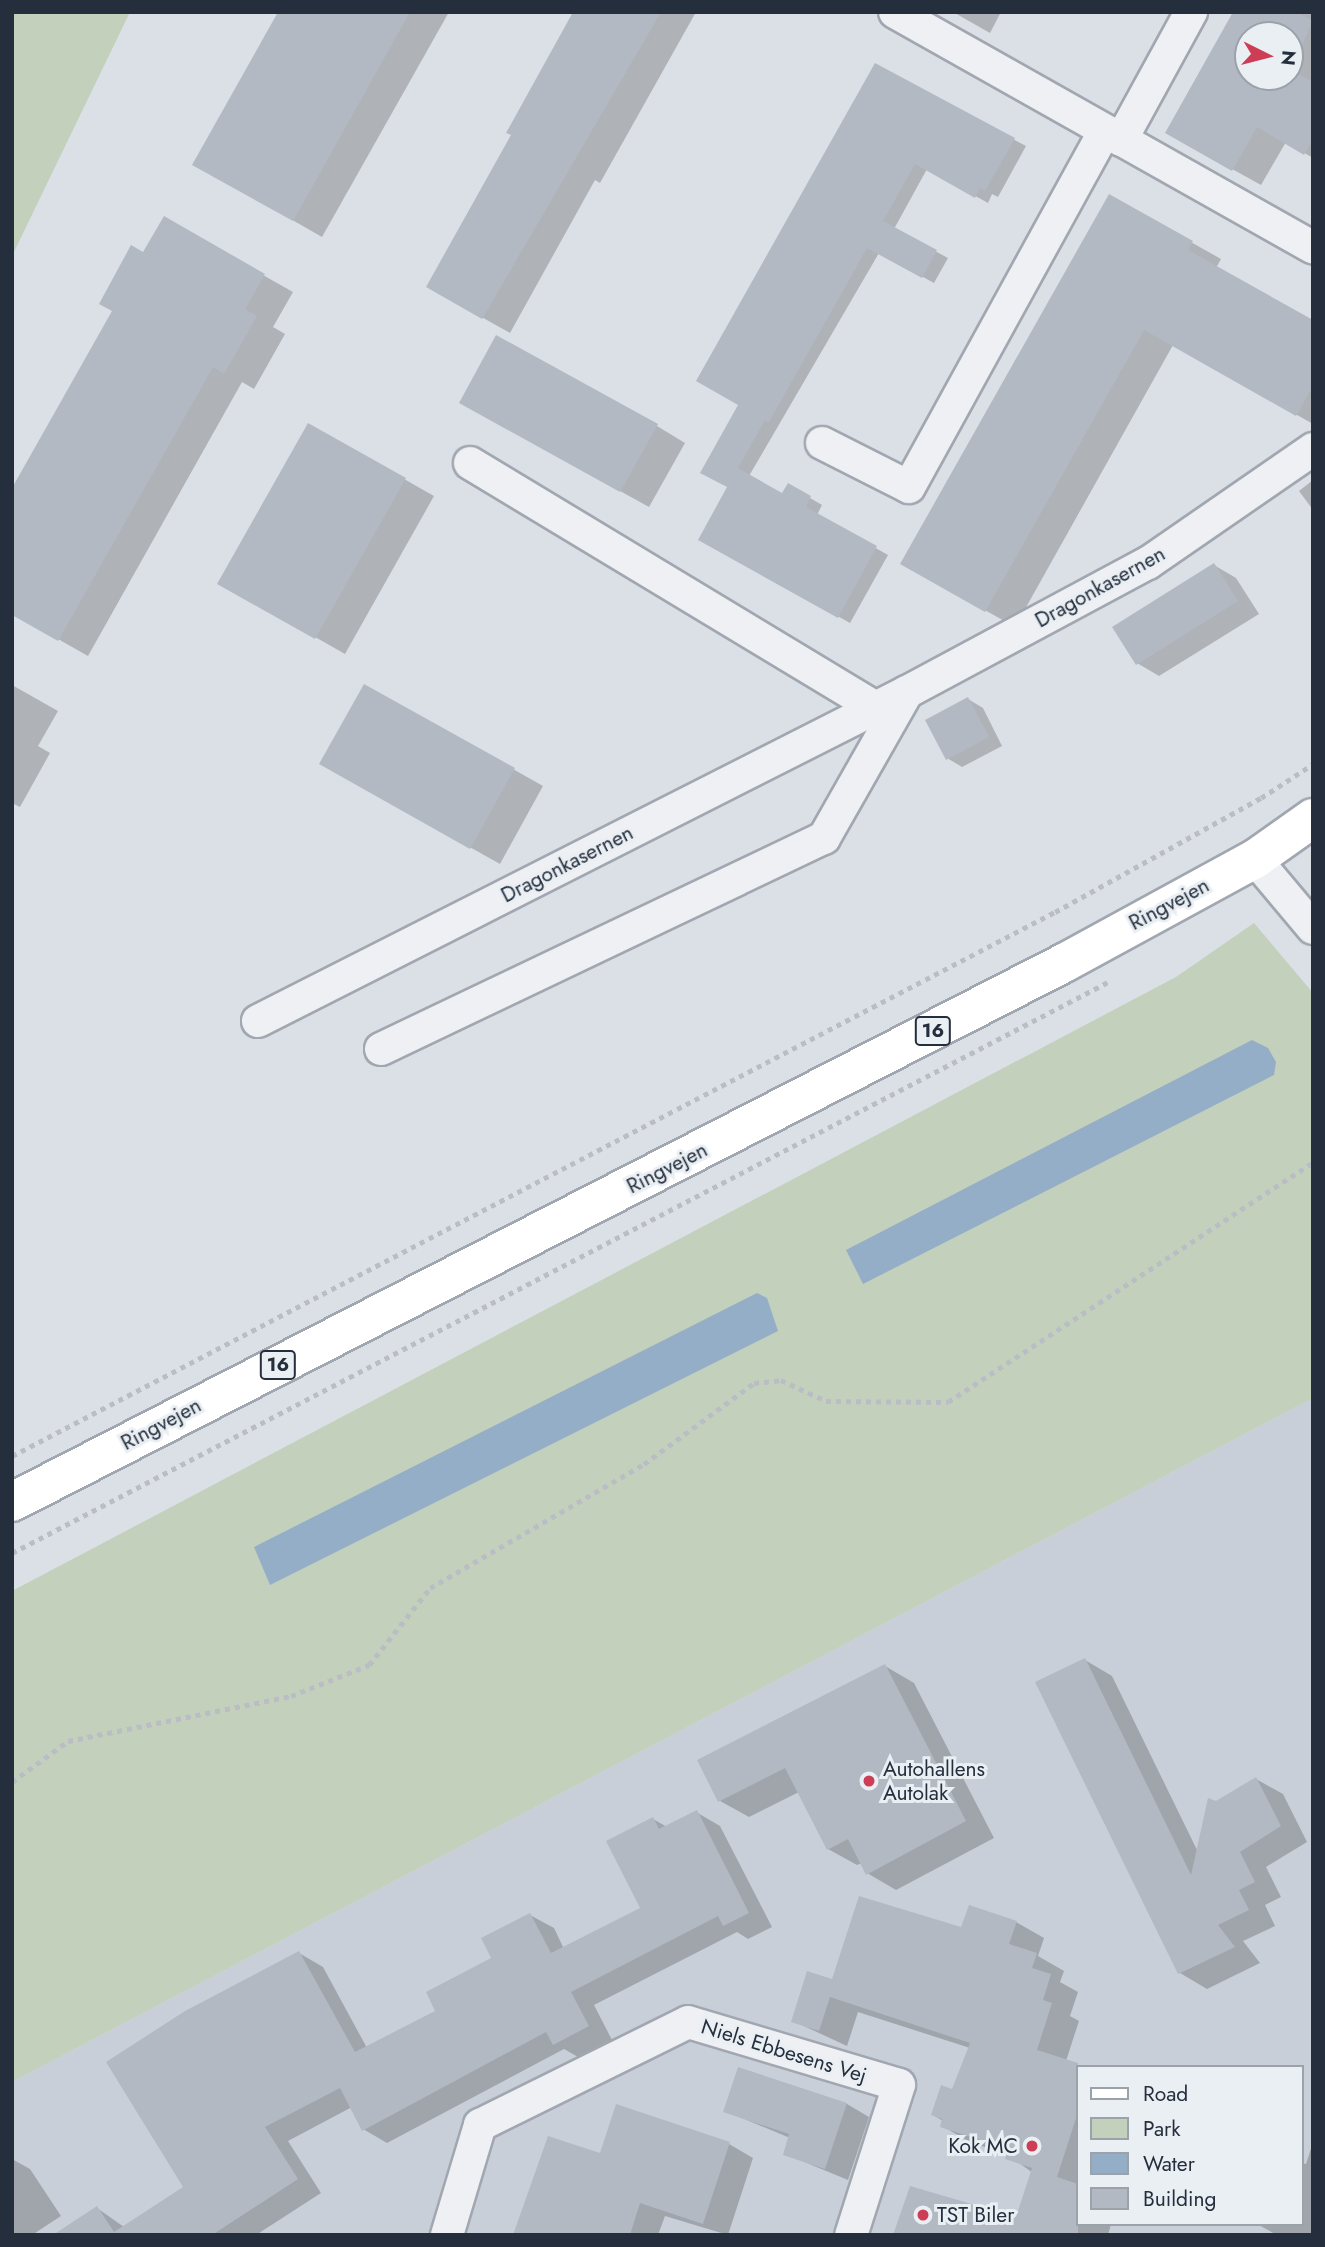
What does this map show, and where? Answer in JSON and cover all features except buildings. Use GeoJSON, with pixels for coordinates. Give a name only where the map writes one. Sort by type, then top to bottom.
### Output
{"type":"FeatureCollection","features":[{"type":"Feature","properties":{"kind":"main road","name":"Ringvejen"},"geometry":{"type":"LineString","coordinates":[[12,1502],[900,1049],[1255,859],[1313,818]]}},
{"type":"Feature","properties":{"kind":"street"},"geometry":{"type":"LineString","coordinates":[[895,12],[1313,248]]}},
{"type":"Feature","properties":{"kind":"street"},"geometry":{"type":"LineString","coordinates":[[822,443],[909,487],[1113,135],[1191,12]]}},
{"type":"Feature","properties":{"kind":"street","name":"Dragonkasernen"},"geometry":{"type":"LineString","coordinates":[[258,1021],[907,692],[1148,563],[1313,449]]}},
{"type":"Feature","properties":{"kind":"street"},"geometry":{"type":"LineString","coordinates":[[470,463],[875,707]]}},
{"type":"Feature","properties":{"kind":"street"},"geometry":{"type":"LineString","coordinates":[[381,1049],[824,838],[907,692]]}},
{"type":"Feature","properties":{"kind":"street"},"geometry":{"type":"LineString","coordinates":[[1255,859],[1313,928]]}},
{"type":"Feature","properties":{"kind":"street","name":"Niels Ebbesens Vej"},"geometry":{"type":"LineString","coordinates":[[447,2235],[480,2125],[688,2022],[899,2085],[851,2235]]}},
{"type":"Feature","properties":{"kind":"path"},"geometry":{"type":"LineString","coordinates":[[12,1456],[1055,912],[1261,798],[1313,764]]}},
{"type":"Feature","properties":{"kind":"path"},"geometry":{"type":"LineString","coordinates":[[12,1553],[1114,979]]}},
{"type":"Feature","properties":{"kind":"path"},"geometry":{"type":"LineString","coordinates":[[12,1782],[68,1741],[291,1696],[369,1665],[430,1588],[644,1464],[754,1383],[781,1380],[826,1401],[948,1402],[1313,1162]]}},
{"type":"Feature","properties":{"kind":"shaded area"},"geometry":{"type":"Polygon","coordinates":[[[1313,1398],[1313,2235],[12,2235],[12,2082],[1313,1398]]]}},
{"type":"Feature","properties":{"kind":"green space"},"geometry":{"type":"Polygon","coordinates":[[[12,12],[130,12],[12,256],[12,12]]]}},
{"type":"Feature","properties":{"kind":"green space"},"geometry":{"type":"Polygon","coordinates":[[[1254,923],[1313,993],[1313,1398],[12,2082],[12,1591],[1176,977],[1254,923]]]}},
{"type":"Feature","properties":{"kind":"water"},"geometry":{"type":"Polygon","coordinates":[[[1252,1040],[1268,1048],[1276,1062],[1274,1075],[863,1284],[846,1250],[1252,1040]]]}},
{"type":"Feature","properties":{"kind":"water"},"geometry":{"type":"Polygon","coordinates":[[[757,1293],[767,1298],[778,1331],[270,1585],[254,1547],[757,1293]]]}},
{"type":"Feature","properties":{"kind":"place","name":"Autohallens Autolak"},"geometry":{"type":"Point","coordinates":[869,1781]}},
{"type":"Feature","properties":{"kind":"place","name":"Kok MC"},"geometry":{"type":"Point","coordinates":[1032,2146]}},
{"type":"Feature","properties":{"kind":"place","name":"TST Biler"},"geometry":{"type":"Point","coordinates":[923,2215]}}]}
